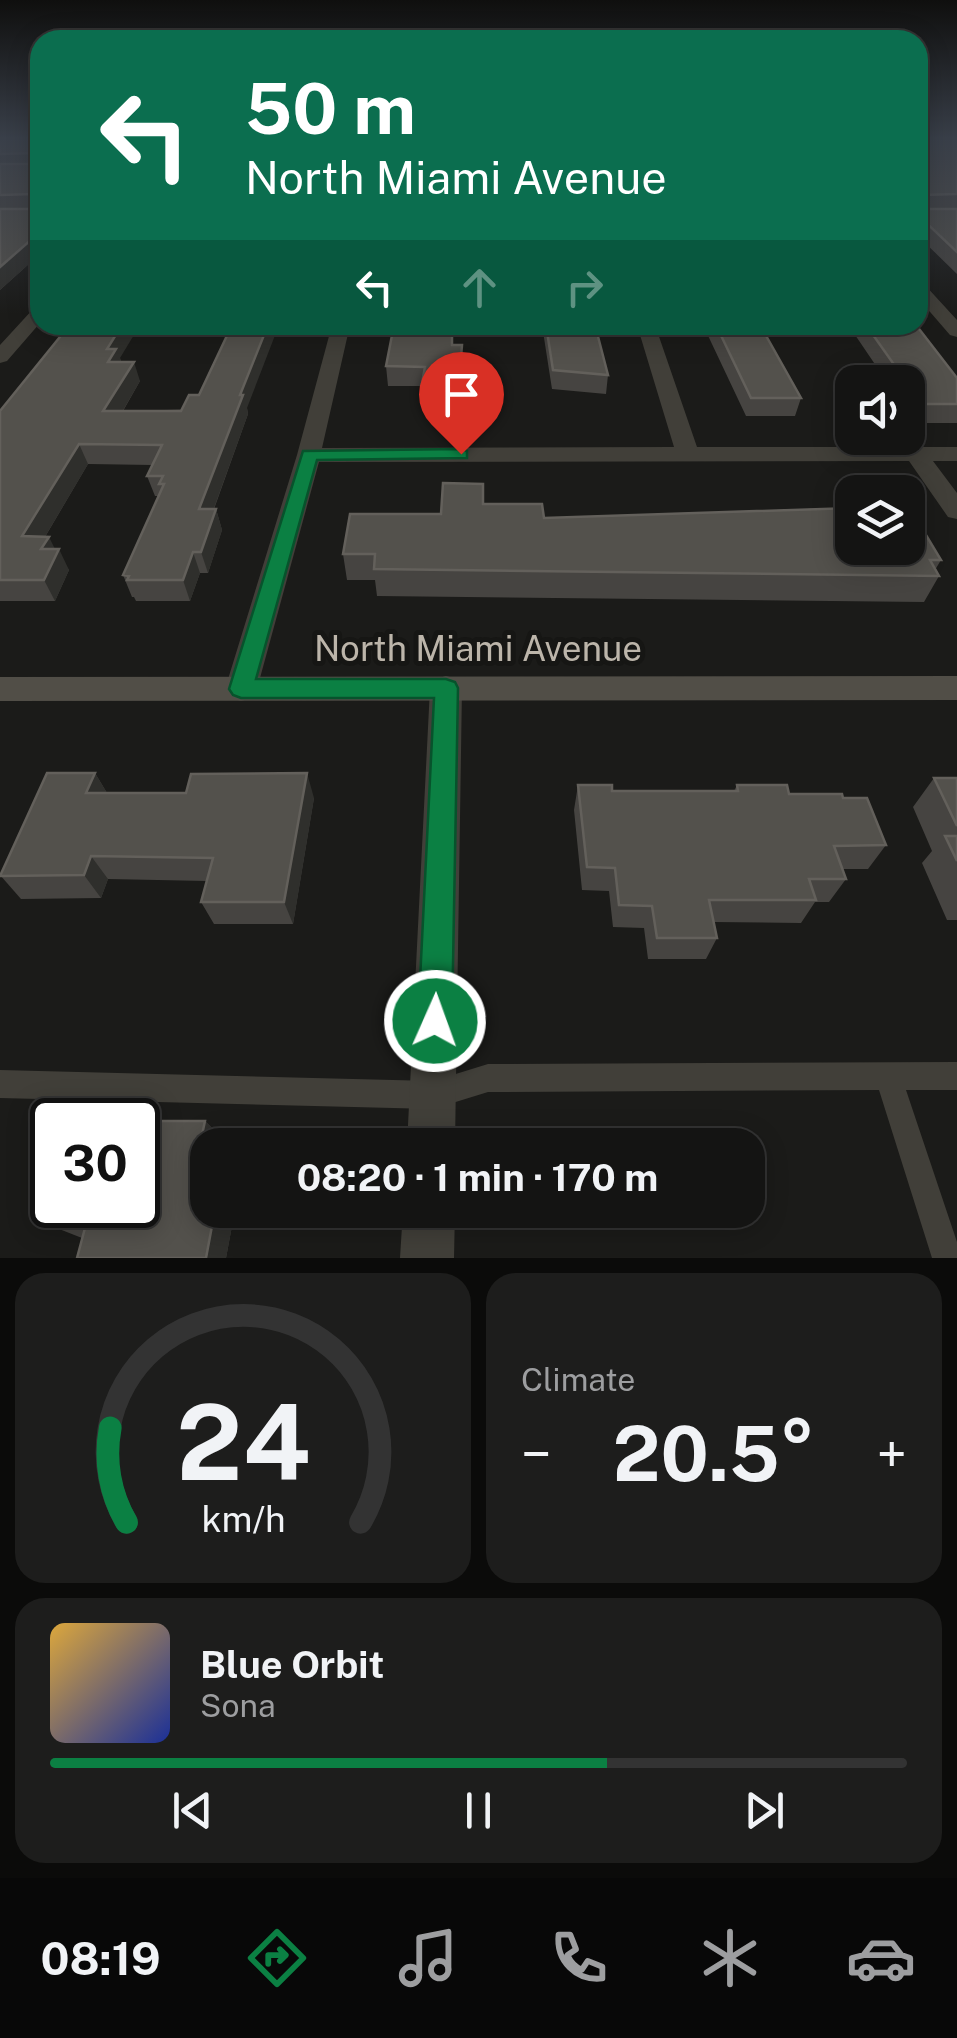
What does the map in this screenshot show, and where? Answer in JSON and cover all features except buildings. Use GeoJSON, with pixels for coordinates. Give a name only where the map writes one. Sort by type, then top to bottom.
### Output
{"type":"FeatureCollection","features":[{"type":"Feature","properties":{"kind":"main road","name":"North Miami Avenue"},"geometry":{"type":"LineString","coordinates":[[0,689],[957,688]]}},
{"type":"Feature","properties":{"kind":"street"},"geometry":{"type":"LineString","coordinates":[[928,299],[957,331]]}},
{"type":"Feature","properties":{"kind":"street"},"geometry":{"type":"LineString","coordinates":[[0,357],[30,323]]}},
{"type":"Feature","properties":{"kind":"street"},"geometry":{"type":"LineString","coordinates":[[241,689],[309,455],[338,335]]}},
{"type":"Feature","properties":{"kind":"street"},"geometry":{"type":"LineString","coordinates":[[649,335],[688,454]]}},
{"type":"Feature","properties":{"kind":"street"},"geometry":{"type":"LineString","coordinates":[[309,455],[835,454]]}},
{"type":"Feature","properties":{"kind":"street"},"geometry":{"type":"LineString","coordinates":[[925,454],[957,454]]}},
{"type":"Feature","properties":{"kind":"street"},"geometry":{"type":"LineString","coordinates":[[917,455],[957,512]]}},
{"type":"Feature","properties":{"kind":"street"},"geometry":{"type":"LineString","coordinates":[[432,1128],[446,688]]}},
{"type":"Feature","properties":{"kind":"street"},"geometry":{"type":"LineString","coordinates":[[427,1258],[428,1228]]}},
{"type":"Feature","properties":{"kind":"lane"},"geometry":{"type":"LineString","coordinates":[[888,1076],[948,1258]]}},
{"type":"Feature","properties":{"kind":"lane"},"geometry":{"type":"LineString","coordinates":[[0,1084],[433,1095],[488,1078],[957,1076]]}},
{"type":"Feature","properties":{"kind":"route"},"geometry":{"type":"LineString","coordinates":[[435,1021],[446,688],[241,689],[309,455],[461,454]]}}]}
